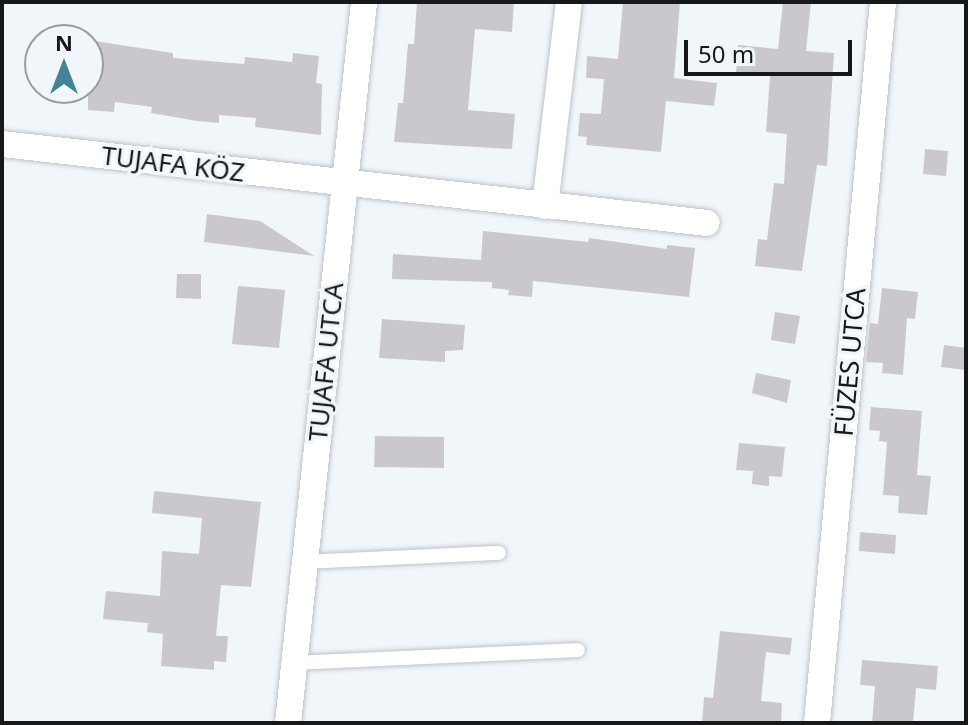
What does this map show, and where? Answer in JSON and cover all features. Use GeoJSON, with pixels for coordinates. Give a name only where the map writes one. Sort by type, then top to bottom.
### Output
{"type":"FeatureCollection","features":[{"type":"Feature","properties":{"kind":"street","name":"TUJAFA UTCA"},"geometry":{"type":"LineString","coordinates":[[288,723],[364,2]]}},
{"type":"Feature","properties":{"kind":"street"},"geometry":{"type":"LineString","coordinates":[[545,206],[569,2]]}},
{"type":"Feature","properties":{"kind":"street","name":"FÜZES UTCA"},"geometry":{"type":"LineString","coordinates":[[817,723],[883,2]]}},
{"type":"Feature","properties":{"kind":"street","name":"TUJAFA KÖZ"},"geometry":{"type":"LineString","coordinates":[[2,144],[344,185],[707,223]]}},
{"type":"Feature","properties":{"kind":"lane"},"geometry":{"type":"LineString","coordinates":[[305,562],[499,553]]}},
{"type":"Feature","properties":{"kind":"lane"},"geometry":{"type":"LineString","coordinates":[[294,663],[578,650]]}},
{"type":"Feature","properties":{"kind":"building"},"geometry":{"type":"Polygon","coordinates":[[[417,2],[514,2],[512,32],[475,29],[468,110],[515,114],[512,149],[394,142],[398,103],[403,103],[408,44],[414,44],[417,2]]]}},
{"type":"Feature","properties":{"kind":"building"},"geometry":{"type":"Polygon","coordinates":[[[623,2],[680,2],[674,78],[717,83],[714,106],[666,101],[661,152],[586,145],[587,137],[578,136],[580,113],[601,114],[604,79],[586,78],[587,56],[618,59],[623,2]]]}},
{"type":"Feature","properties":{"kind":"building"},"geometry":{"type":"Polygon","coordinates":[[[783,2],[811,2],[806,51],[834,53],[827,166],[817,165],[802,271],[755,266],[758,239],[767,240],[774,183],[784,184],[787,134],[766,132],[770,76],[736,73],[738,45],[778,49],[783,2]]]}},
{"type":"Feature","properties":{"kind":"building"},"geometry":{"type":"Polygon","coordinates":[[[104,42],[173,53],[173,58],[244,64],[245,57],[292,62],[293,53],[319,56],[316,83],[322,84],[321,135],[255,127],[256,118],[219,115],[219,123],[197,121],[151,113],[152,107],[115,102],[114,112],[88,110],[88,104],[104,104],[104,42]]]}},
{"type":"Feature","properties":{"kind":"building"},"geometry":{"type":"Polygon","coordinates":[[[925,149],[948,151],[946,176],[923,174],[925,149]]]}},
{"type":"Feature","properties":{"kind":"building"},"geometry":{"type":"Polygon","coordinates":[[[207,214],[260,221],[314,256],[204,242],[207,214]]]}},
{"type":"Feature","properties":{"kind":"building"},"geometry":{"type":"Polygon","coordinates":[[[483,231],[588,242],[589,238],[667,249],[667,245],[695,248],[689,297],[533,281],[532,297],[508,295],[509,290],[492,288],[492,282],[392,279],[393,254],[481,260],[483,231]]]}},
{"type":"Feature","properties":{"kind":"building"},"geometry":{"type":"Polygon","coordinates":[[[177,274],[201,274],[201,299],[176,298],[177,274]]]}},
{"type":"Feature","properties":{"kind":"building"},"geometry":{"type":"Polygon","coordinates":[[[238,286],[285,290],[279,348],[232,344],[238,286]]]}},
{"type":"Feature","properties":{"kind":"building"},"geometry":{"type":"Polygon","coordinates":[[[882,288],[918,292],[915,319],[907,318],[903,375],[882,373],[883,363],[866,362],[870,323],[878,324],[882,288]]]}},
{"type":"Feature","properties":{"kind":"building"},"geometry":{"type":"Polygon","coordinates":[[[775,312],[800,316],[795,344],[771,340],[775,312]]]}},
{"type":"Feature","properties":{"kind":"building"},"geometry":{"type":"Polygon","coordinates":[[[382,319],[465,325],[463,350],[445,351],[445,362],[379,358],[382,319]]]}},
{"type":"Feature","properties":{"kind":"building"},"geometry":{"type":"Polygon","coordinates":[[[944,345],[966,348],[965,370],[941,367],[944,345]]]}},
{"type":"Feature","properties":{"kind":"building"},"geometry":{"type":"Polygon","coordinates":[[[756,373],[791,380],[787,403],[752,393],[756,373]]]}},
{"type":"Feature","properties":{"kind":"building"},"geometry":{"type":"Polygon","coordinates":[[[871,407],[922,411],[917,475],[931,476],[927,515],[898,513],[899,496],[883,495],[887,442],[879,441],[880,431],[869,430],[871,407]]]}},
{"type":"Feature","properties":{"kind":"building"},"geometry":{"type":"Polygon","coordinates":[[[375,436],[444,437],[444,468],[374,467],[375,436]]]}},
{"type":"Feature","properties":{"kind":"building"},"geometry":{"type":"Polygon","coordinates":[[[739,443],[785,447],[782,477],[769,476],[769,486],[752,484],[753,471],[736,470],[739,443]]]}},
{"type":"Feature","properties":{"kind":"building"},"geometry":{"type":"Polygon","coordinates":[[[154,491],[261,502],[251,587],[221,585],[216,636],[228,636],[226,662],[214,661],[214,670],[161,666],[163,634],[147,632],[148,623],[103,619],[106,591],[160,596],[162,551],[199,554],[202,518],[152,513],[154,491]]]}},
{"type":"Feature","properties":{"kind":"building"},"geometry":{"type":"Polygon","coordinates":[[[860,532],[896,535],[895,554],[859,551],[860,532]]]}},
{"type":"Feature","properties":{"kind":"building"},"geometry":{"type":"Polygon","coordinates":[[[720,631],[792,638],[790,655],[766,652],[761,701],[782,703],[781,723],[702,723],[704,697],[713,698],[720,631]]]}},
{"type":"Feature","properties":{"kind":"building"},"geometry":{"type":"Polygon","coordinates":[[[862,660],[938,666],[936,690],[916,688],[913,723],[872,723],[875,686],[860,685],[862,660]]]}}]}
